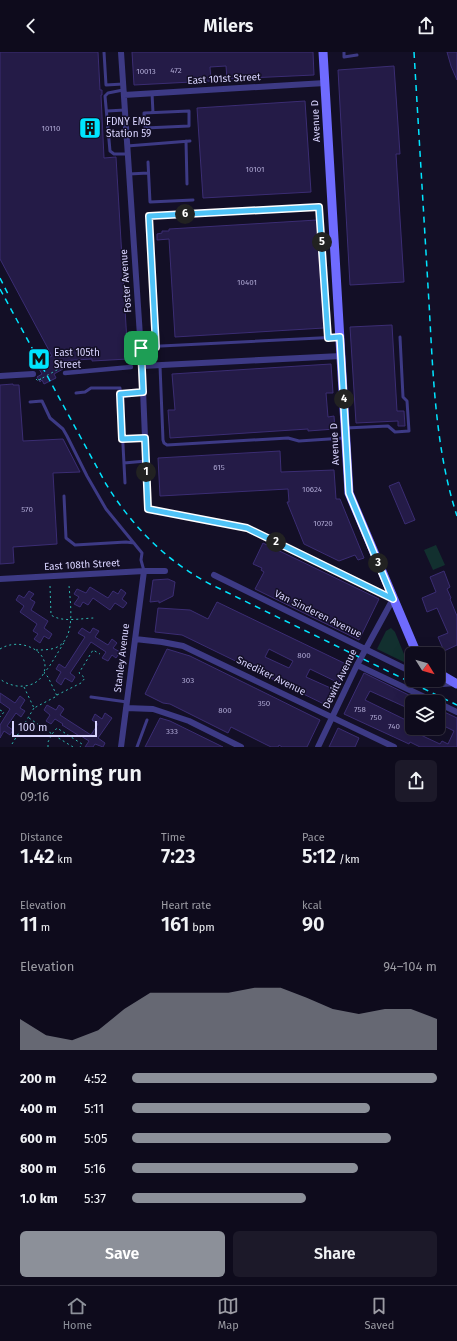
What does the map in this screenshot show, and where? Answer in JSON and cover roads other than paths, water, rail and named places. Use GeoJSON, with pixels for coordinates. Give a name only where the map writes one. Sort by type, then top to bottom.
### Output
{"type":"FeatureCollection","features":[{"type":"Feature","properties":{"kind":"main road","name":"Avenue D"},"geometry":{"type":"LineString","coordinates":[[323,52],[349,493],[414,647]]}},
{"type":"Feature","properties":{"kind":"main road"},"geometry":{"type":"LineString","coordinates":[[445,677],[456,683]]}},
{"type":"Feature","properties":{"kind":"street","name":"Foster Avenue"},"geometry":{"type":"LineString","coordinates":[[121,52],[141,348],[148,509],[247,528],[393,599]]}},
{"type":"Feature","properties":{"kind":"street","name":"East 101st Street"},"geometry":{"type":"LineString","coordinates":[[123,90],[152,93],[325,83]]}},
{"type":"Feature","properties":{"kind":"street"},"geometry":{"type":"LineString","coordinates":[[142,366],[341,356]]}},
{"type":"Feature","properties":{"kind":"street"},"geometry":{"type":"LineString","coordinates":[[65,374],[132,367]]}},
{"type":"Feature","properties":{"kind":"street"},"geometry":{"type":"LineString","coordinates":[[0,376],[33,374]]}},
{"type":"Feature","properties":{"kind":"street","name":"Stanley Avenue"},"geometry":{"type":"LineString","coordinates":[[121,747],[144,571]]}},
{"type":"Feature","properties":{"kind":"street","name":"East 108th Street"},"geometry":{"type":"LineString","coordinates":[[0,579],[165,571]]}},
{"type":"Feature","properties":{"kind":"street","name":"Van Sinderen Avenue"},"geometry":{"type":"LineString","coordinates":[[214,575],[405,668]]}},
{"type":"Feature","properties":{"kind":"street","name":"Dewitt Avenue"},"geometry":{"type":"LineString","coordinates":[[318,747],[357,665],[393,599]]}},
{"type":"Feature","properties":{"kind":"street","name":"Snediker Avenue"},"geometry":{"type":"LineString","coordinates":[[135,639],[183,646],[394,747]]}},
{"type":"Feature","properties":{"kind":"street"},"geometry":{"type":"LineString","coordinates":[[357,665],[420,695]]}},
{"type":"Feature","properties":{"kind":"street"},"geometry":{"type":"LineString","coordinates":[[445,684],[456,683]]}},
{"type":"Feature","properties":{"kind":"street"},"geometry":{"type":"LineString","coordinates":[[126,705],[153,710],[189,721],[241,747]]}},
{"type":"Feature","properties":{"kind":"street"},"geometry":{"type":"LineString","coordinates":[[445,707],[457,712]]}},
{"type":"Feature","properties":{"kind":"lane"},"geometry":{"type":"LineString","coordinates":[[104,52],[106,86],[123,90]]}},
{"type":"Feature","properties":{"kind":"lane"},"geometry":{"type":"LineString","coordinates":[[344,52],[344,57],[357,55]]}},
{"type":"Feature","properties":{"kind":"lane"},"geometry":{"type":"LineString","coordinates":[[123,90],[106,94],[107,111],[111,152],[117,154],[128,154]]}},
{"type":"Feature","properties":{"kind":"lane"},"geometry":{"type":"LineString","coordinates":[[152,93],[153,113]]}},
{"type":"Feature","properties":{"kind":"lane"},"geometry":{"type":"LineString","coordinates":[[107,111],[125,110]]}},
{"type":"Feature","properties":{"kind":"lane"},"geometry":{"type":"LineString","coordinates":[[188,111],[189,126],[145,128],[144,113],[153,113],[188,111]]}},
{"type":"Feature","properties":{"kind":"lane"},"geometry":{"type":"LineString","coordinates":[[186,141],[187,184]]}},
{"type":"Feature","properties":{"kind":"lane"},"geometry":{"type":"LineString","coordinates":[[127,146],[190,141]]}},
{"type":"Feature","properties":{"kind":"lane"},"geometry":{"type":"LineString","coordinates":[[148,162],[150,202],[193,200]]}},
{"type":"Feature","properties":{"kind":"lane"},"geometry":{"type":"LineString","coordinates":[[129,174],[148,173]]}},
{"type":"Feature","properties":{"kind":"lane"},"geometry":{"type":"LineString","coordinates":[[156,347],[149,216],[203,213],[319,207],[328,338]]}},
{"type":"Feature","properties":{"kind":"lane"},"geometry":{"type":"LineString","coordinates":[[141,348],[340,337]]}},
{"type":"Feature","properties":{"kind":"lane"},"geometry":{"type":"LineString","coordinates":[[346,428],[388,426],[395,432],[409,431],[407,401],[403,397],[400,337]]}},
{"type":"Feature","properties":{"kind":"lane"},"geometry":{"type":"LineString","coordinates":[[160,366],[164,444],[288,438],[299,441],[346,438]]}},
{"type":"Feature","properties":{"kind":"lane"},"geometry":{"type":"LineString","coordinates":[[76,393],[85,392],[91,388],[120,388],[125,483]]}},
{"type":"Feature","properties":{"kind":"lane"},"geometry":{"type":"LineString","coordinates":[[120,394],[143,392]]}},
{"type":"Feature","properties":{"kind":"lane"},"geometry":{"type":"LineString","coordinates":[[30,402],[42,401],[50,418],[63,429],[106,509],[142,554],[141,560],[144,571]]}},
{"type":"Feature","properties":{"kind":"lane"},"geometry":{"type":"LineString","coordinates":[[122,439],[145,438]]}},
{"type":"Feature","properties":{"kind":"lane"},"geometry":{"type":"LineString","coordinates":[[124,463],[146,461]]}},
{"type":"Feature","properties":{"kind":"lane"},"geometry":{"type":"LineString","coordinates":[[64,496],[66,538],[75,545],[126,542],[134,543]]}},
{"type":"Feature","properties":{"kind":"lane"},"geometry":{"type":"LineString","coordinates":[[90,697],[126,705]]}},
{"type":"Feature","properties":{"kind":"lane"},"geometry":{"type":"LineString","coordinates":[[137,747],[147,720]]}},
{"type":"Feature","properties":{"kind":"railway"},"geometry":{"type":"LineString","coordinates":[[414,52],[436,410],[444,464],[457,516]]}},
{"type":"Feature","properties":{"kind":"railway"},"geometry":{"type":"LineString","coordinates":[[0,278],[8,294]]}},
{"type":"Feature","properties":{"kind":"railway"},"geometry":{"type":"LineString","coordinates":[[0,289],[106,484],[127,514],[151,541],[179,565],[210,584],[457,705]]}},
{"type":"Feature","properties":{"kind":"place","name":"FDNY EMS Station 59"},"geometry":{"type":"Point","coordinates":[90,128]}},
{"type":"Feature","properties":{"kind":"place","name":"East 105th Street"},"geometry":{"type":"Point","coordinates":[39,359]}}]}
